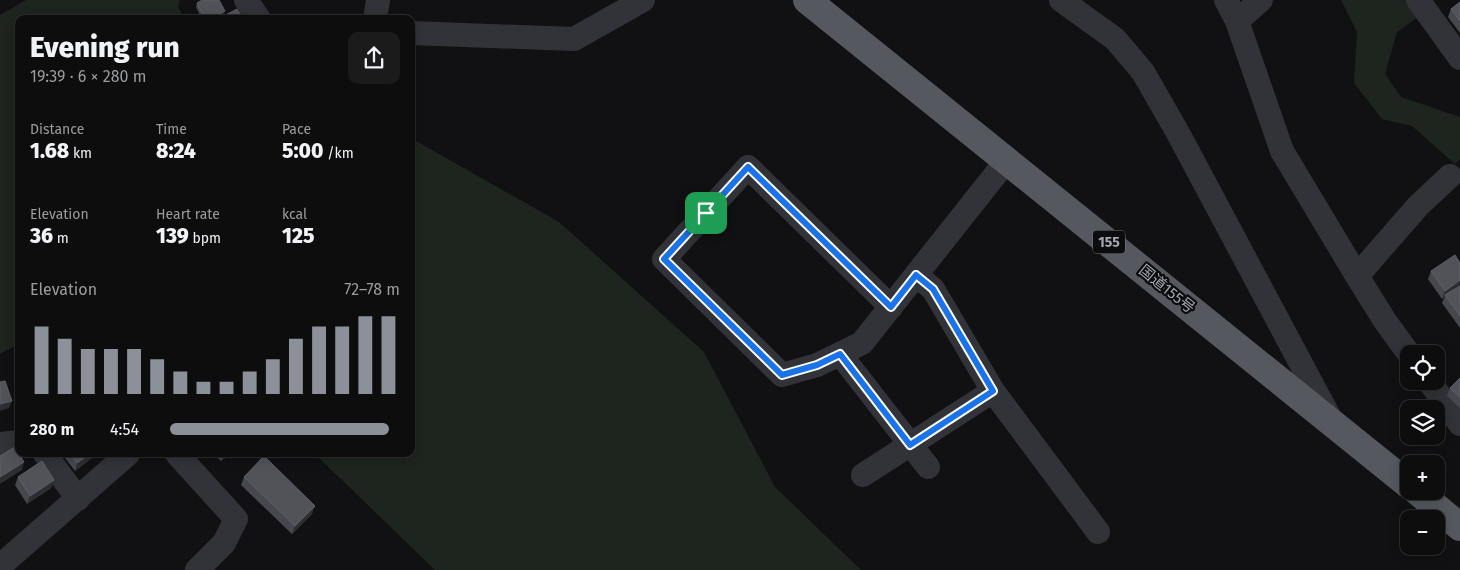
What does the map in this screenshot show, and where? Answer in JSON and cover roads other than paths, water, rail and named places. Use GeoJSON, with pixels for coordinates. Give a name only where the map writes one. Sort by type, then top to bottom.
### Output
{"type":"FeatureCollection","features":[{"type":"Feature","properties":{"kind":"highway","name":"国道155号"},"geometry":{"type":"LineString","coordinates":[[807,0],[1400,478]]}},
{"type":"Feature","properties":{"kind":"highway"},"geometry":{"type":"LineString","coordinates":[[1428,500],[1460,527]]}},
{"type":"Feature","properties":{"kind":"street"},"geometry":{"type":"LineString","coordinates":[[246,0],[256,15]]}},
{"type":"Feature","properties":{"kind":"street"},"geometry":{"type":"LineString","coordinates":[[375,15],[378,0]]}},
{"type":"Feature","properties":{"kind":"street"},"geometry":{"type":"LineString","coordinates":[[415,33],[574,39],[643,0]]}},
{"type":"Feature","properties":{"kind":"street"},"geometry":{"type":"LineString","coordinates":[[1061,0],[1115,39],[1143,72],[1178,133],[1332,422]]}},
{"type":"Feature","properties":{"kind":"street"},"geometry":{"type":"LineString","coordinates":[[1226,0],[1237,21],[1282,151],[1357,276],[1402,345]]}},
{"type":"Feature","properties":{"kind":"street"},"geometry":{"type":"LineString","coordinates":[[1237,21],[1261,0]]}},
{"type":"Feature","properties":{"kind":"street"},"geometry":{"type":"LineString","coordinates":[[1418,0],[1460,58]]}},
{"type":"Feature","properties":{"kind":"street"},"geometry":{"type":"LineString","coordinates":[[891,307],[748,167],[664,259],[782,375],[817,365],[862,343],[891,307],[1007,160]]}},
{"type":"Feature","properties":{"kind":"street"},"geometry":{"type":"LineString","coordinates":[[1357,276],[1418,206],[1450,176]]}},
{"type":"Feature","properties":{"kind":"street"},"geometry":{"type":"LineString","coordinates":[[916,275],[933,289],[993,391],[1098,532]]}},
{"type":"Feature","properties":{"kind":"street"},"geometry":{"type":"LineString","coordinates":[[840,354],[928,467]]}},
{"type":"Feature","properties":{"kind":"street"},"geometry":{"type":"LineString","coordinates":[[1435,390],[1460,424]]}},
{"type":"Feature","properties":{"kind":"street"},"geometry":{"type":"LineString","coordinates":[[863,475],[993,391]]}},
{"type":"Feature","properties":{"kind":"street"},"geometry":{"type":"LineString","coordinates":[[0,444],[15,442]]}},
{"type":"Feature","properties":{"kind":"street"},"geometry":{"type":"LineString","coordinates":[[47,457],[78,499]]}},
{"type":"Feature","properties":{"kind":"street"},"geometry":{"type":"LineString","coordinates":[[8,570],[0,567],[125,457]]}},
{"type":"Feature","properties":{"kind":"street"},"geometry":{"type":"LineString","coordinates":[[180,457],[236,519],[224,543],[197,570]]}}]}
